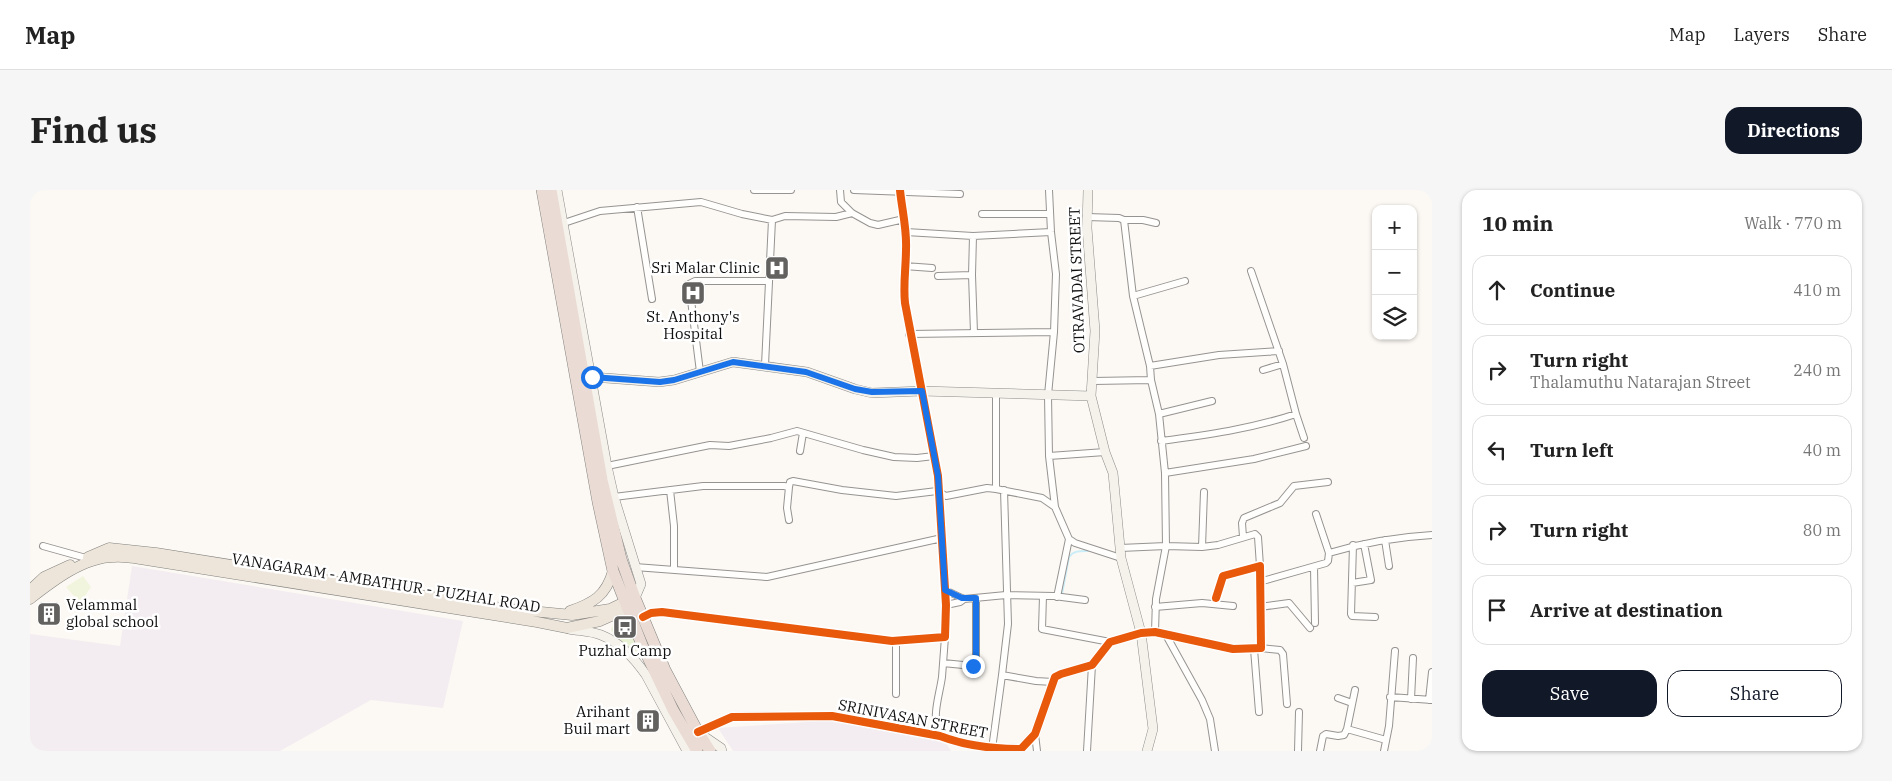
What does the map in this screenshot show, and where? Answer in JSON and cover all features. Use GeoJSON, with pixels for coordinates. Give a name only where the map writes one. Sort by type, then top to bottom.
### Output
{"type":"FeatureCollection","features":[{"type":"Feature","properties":{"kind":"highway"},"geometry":{"type":"LineString","coordinates":[[542,190],[598,502],[613,571],[630,603],[673,710],[697,751]]}},
{"type":"Feature","properties":{"kind":"highway"},"geometry":{"type":"LineString","coordinates":[[551,190],[609,515],[630,603],[643,616],[665,670],[710,751]]}},
{"type":"Feature","properties":{"kind":"main road"},"geometry":{"type":"LineString","coordinates":[[30,590],[44,578],[109,548],[156,553],[501,608],[572,615],[610,609],[630,603]]}},
{"type":"Feature","properties":{"kind":"main road","name":"VANAGARAM - AMBATHUR - PUZHAL ROAD"},"geometry":{"type":"LineString","coordinates":[[30,599],[74,569],[96,560],[113,556],[567,628]]}},
{"type":"Feature","properties":{"kind":"main road"},"geometry":{"type":"LineString","coordinates":[[560,614],[581,608],[596,600],[609,584],[613,571]]}},
{"type":"Feature","properties":{"kind":"main road"},"geometry":{"type":"LineString","coordinates":[[567,628],[600,621],[630,603]]}},
{"type":"Feature","properties":{"kind":"street"},"geometry":{"type":"LineString","coordinates":[[557,190],[607,466],[614,497],[641,584],[630,603]]}},
{"type":"Feature","properties":{"kind":"street"},"geometry":{"type":"LineString","coordinates":[[754,190],[791,190]]}},
{"type":"Feature","properties":{"kind":"street"},"geometry":{"type":"LineString","coordinates":[[840,190],[841,202],[852,213],[870,223],[878,225],[904,220]]}},
{"type":"Feature","properties":{"kind":"street"},"geometry":{"type":"LineString","coordinates":[[854,190],[960,194]]}},
{"type":"Feature","properties":{"kind":"street"},"geometry":{"type":"LineString","coordinates":[[1049,190],[1056,274],[1054,332],[1048,395],[1049,456],[1055,507],[1069,539],[1075,543],[1121,558]]}},
{"type":"Feature","properties":{"kind":"street","name":"OTRAVADAI STREET"},"geometry":{"type":"LineString","coordinates":[[1088,190],[1087,217],[1095,331],[1093,381],[1090,396],[1105,452],[1113,473],[1121,558],[1142,634],[1153,729],[1147,751]]}},
{"type":"Feature","properties":{"kind":"street"},"geometry":{"type":"LineString","coordinates":[[900,191],[906,232],[904,294],[909,334],[922,391],[939,493],[946,605],[946,637],[936,710],[936,725],[940,736]]}},
{"type":"Feature","properties":{"kind":"street"},"geometry":{"type":"LineString","coordinates":[[564,223],[600,211],[637,206],[701,202],[742,214],[772,220],[785,216],[836,217],[852,213]]}},
{"type":"Feature","properties":{"kind":"street"},"geometry":{"type":"LineString","coordinates":[[637,206],[652,299]]}},
{"type":"Feature","properties":{"kind":"street"},"geometry":{"type":"LineString","coordinates":[[982,214],[1050,214]]}},
{"type":"Feature","properties":{"kind":"street"},"geometry":{"type":"LineString","coordinates":[[1087,217],[1143,220],[1156,223]]}},
{"type":"Feature","properties":{"kind":"street"},"geometry":{"type":"LineString","coordinates":[[765,365],[772,220]]}},
{"type":"Feature","properties":{"kind":"street"},"geometry":{"type":"LineString","coordinates":[[1124,220],[1133,296],[1150,366],[1151,380],[1159,414],[1165,473],[1166,546],[1155,607],[1155,632]]}},
{"type":"Feature","properties":{"kind":"street"},"geometry":{"type":"LineString","coordinates":[[906,232],[973,236],[1051,232]]}},
{"type":"Feature","properties":{"kind":"street"},"geometry":{"type":"LineString","coordinates":[[973,236],[974,333]]}},
{"type":"Feature","properties":{"kind":"street"},"geometry":{"type":"LineString","coordinates":[[904,266],[932,268]]}},
{"type":"Feature","properties":{"kind":"street"},"geometry":{"type":"LineString","coordinates":[[1252,271],[1279,351],[1304,438]]}},
{"type":"Feature","properties":{"kind":"street"},"geometry":{"type":"LineString","coordinates":[[938,276],[972,275]]}},
{"type":"Feature","properties":{"kind":"street"},"geometry":{"type":"LineString","coordinates":[[700,372],[689,284],[694,281],[769,281]]}},
{"type":"Feature","properties":{"kind":"street"},"geometry":{"type":"LineString","coordinates":[[1133,296],[1185,282]]}},
{"type":"Feature","properties":{"kind":"street"},"geometry":{"type":"LineString","coordinates":[[909,334],[1054,332]]}},
{"type":"Feature","properties":{"kind":"street"},"geometry":{"type":"LineString","coordinates":[[1150,366],[1218,355],[1279,351]]}},
{"type":"Feature","properties":{"kind":"street"},"geometry":{"type":"LineString","coordinates":[[592,377],[660,382],[674,380],[733,362],[806,372],[855,389],[872,392],[922,391],[1090,396]]}},
{"type":"Feature","properties":{"kind":"street"},"geometry":{"type":"LineString","coordinates":[[1263,370],[1283,364]]}},
{"type":"Feature","properties":{"kind":"street"},"geometry":{"type":"LineString","coordinates":[[1093,381],[1151,380]]}},
{"type":"Feature","properties":{"kind":"street"},"geometry":{"type":"LineString","coordinates":[[996,393],[996,489]]}},
{"type":"Feature","properties":{"kind":"street"},"geometry":{"type":"LineString","coordinates":[[1159,414],[1212,401]]}},
{"type":"Feature","properties":{"kind":"street"},"geometry":{"type":"LineString","coordinates":[[1161,441],[1223,433],[1266,424],[1296,414]]}},
{"type":"Feature","properties":{"kind":"street"},"geometry":{"type":"LineString","coordinates":[[607,466],[710,445],[729,446],[771,438],[789,432],[803,433],[894,457],[917,458],[934,456]]}},
{"type":"Feature","properties":{"kind":"street"},"geometry":{"type":"LineString","coordinates":[[800,451],[803,433]]}},
{"type":"Feature","properties":{"kind":"street"},"geometry":{"type":"LineString","coordinates":[[1165,473],[1254,459],[1306,446]]}},
{"type":"Feature","properties":{"kind":"street"},"geometry":{"type":"LineString","coordinates":[[1049,456],[1105,452]]}},
{"type":"Feature","properties":{"kind":"street"},"geometry":{"type":"LineString","coordinates":[[789,520],[787,508],[789,487],[790,482],[793,481],[842,490],[896,496],[937,491],[946,496],[987,488],[1042,498],[1055,507]]}},
{"type":"Feature","properties":{"kind":"street"},"geometry":{"type":"LineString","coordinates":[[1243,537],[1242,523],[1244,518],[1276,505],[1294,486],[1328,482]]}},
{"type":"Feature","properties":{"kind":"street"},"geometry":{"type":"LineString","coordinates":[[614,497],[670,490],[740,485],[789,487]]}},
{"type":"Feature","properties":{"kind":"street"},"geometry":{"type":"LineString","coordinates":[[670,490],[674,526],[674,570]]}},
{"type":"Feature","properties":{"kind":"street"},"geometry":{"type":"LineString","coordinates":[[992,749],[1008,624],[1004,490]]}},
{"type":"Feature","properties":{"kind":"street"},"geometry":{"type":"LineString","coordinates":[[1202,547],[1204,492]]}},
{"type":"Feature","properties":{"kind":"street"},"geometry":{"type":"LineString","coordinates":[[1259,582],[1326,563],[1329,553],[1316,514]]}},
{"type":"Feature","properties":{"kind":"street"},"geometry":{"type":"LineString","coordinates":[[1120,548],[1202,547],[1252,534],[1257,535],[1260,566],[1259,712]]}},
{"type":"Feature","properties":{"kind":"street"},"geometry":{"type":"LineString","coordinates":[[1329,553],[1385,540],[1432,535]]}},
{"type":"Feature","properties":{"kind":"street"},"geometry":{"type":"LineString","coordinates":[[635,567],[766,577],[942,538]]}},
{"type":"Feature","properties":{"kind":"street"},"geometry":{"type":"LineString","coordinates":[[1057,597],[1069,539]]}},
{"type":"Feature","properties":{"kind":"street"},"geometry":{"type":"LineString","coordinates":[[1385,540],[1389,566]]}},
{"type":"Feature","properties":{"kind":"street"},"geometry":{"type":"LineString","coordinates":[[1352,583],[1371,580],[1364,544]]}},
{"type":"Feature","properties":{"kind":"street"},"geometry":{"type":"LineString","coordinates":[[43,546],[86,558]]}},
{"type":"Feature","properties":{"kind":"street"},"geometry":{"type":"LineString","coordinates":[[1353,546],[1351,615],[1375,616]]}},
{"type":"Feature","properties":{"kind":"street"},"geometry":{"type":"LineString","coordinates":[[1216,598],[1223,576],[1260,566]]}},
{"type":"Feature","properties":{"kind":"street"},"geometry":{"type":"LineString","coordinates":[[1260,607],[1290,603],[1312,626],[1314,567]]}},
{"type":"Feature","properties":{"kind":"street"},"geometry":{"type":"LineString","coordinates":[[945,590],[964,599]]}},
{"type":"Feature","properties":{"kind":"street"},"geometry":{"type":"LineString","coordinates":[[946,605],[960,602],[964,599],[1006,595],[1085,600]]}},
{"type":"Feature","properties":{"kind":"street"},"geometry":{"type":"LineString","coordinates":[[1042,596],[1042,629],[1110,642],[1155,632],[1233,648],[1280,650],[1283,654],[1287,704]]}},
{"type":"Feature","properties":{"kind":"street"},"geometry":{"type":"LineString","coordinates":[[943,663],[973,666],[976,664],[976,598]]}},
{"type":"Feature","properties":{"kind":"street"},"geometry":{"type":"LineString","coordinates":[[1155,607],[1202,604],[1233,606]]}},
{"type":"Feature","properties":{"kind":"street"},"geometry":{"type":"LineString","coordinates":[[643,616],[662,612],[833,634],[896,640],[946,637]]}},
{"type":"Feature","properties":{"kind":"street","name":"VANAGARAM - AMBATHUR - PUZHAL ROAD"},"geometry":{"type":"LineString","coordinates":[[567,628],[601,635],[616,644],[638,663],[646,674],[687,751]]}},
{"type":"Feature","properties":{"kind":"street"},"geometry":{"type":"LineString","coordinates":[[1166,635],[1205,707],[1210,719],[1215,751]]}},
{"type":"Feature","properties":{"kind":"street"},"geometry":{"type":"LineString","coordinates":[[896,640],[896,694]]}},
{"type":"Feature","properties":{"kind":"street"},"geometry":{"type":"LineString","coordinates":[[1037,751],[1035,734],[1055,677],[1092,664],[1110,642]]}},
{"type":"Feature","properties":{"kind":"street"},"geometry":{"type":"LineString","coordinates":[[1384,751],[1395,652]]}},
{"type":"Feature","properties":{"kind":"street"},"geometry":{"type":"LineString","coordinates":[[1412,699],[1413,658]]}},
{"type":"Feature","properties":{"kind":"street"},"geometry":{"type":"LineString","coordinates":[[1087,751],[1092,664]]}},
{"type":"Feature","properties":{"kind":"street"},"geometry":{"type":"LineString","coordinates":[[1390,697],[1431,700],[1432,672]]}},
{"type":"Feature","properties":{"kind":"street"},"geometry":{"type":"LineString","coordinates":[[1002,674],[1036,681],[1053,682]]}},
{"type":"Feature","properties":{"kind":"street"},"geometry":{"type":"LineString","coordinates":[[1320,751],[1323,736],[1326,734],[1341,736],[1347,729],[1356,690]]}},
{"type":"Feature","properties":{"kind":"street"},"geometry":{"type":"LineString","coordinates":[[1338,698],[1352,703]]}},
{"type":"Feature","properties":{"kind":"street"},"geometry":{"type":"LineString","coordinates":[[1298,751],[1299,712]]}},
{"type":"Feature","properties":{"kind":"street","name":"SRINIVASAN STREET"},"geometry":{"type":"LineString","coordinates":[[698,732],[732,717],[832,716],[940,736],[992,749],[1021,749],[1035,734]]}},
{"type":"Feature","properties":{"kind":"street"},"geometry":{"type":"LineString","coordinates":[[1347,729],[1386,740]]}},
{"type":"Feature","properties":{"kind":"street"},"geometry":{"type":"LineString","coordinates":[[698,732],[721,748],[722,751]]}},
{"type":"Feature","properties":{"kind":"shaded area"},"geometry":{"type":"Polygon","coordinates":[[[132,566],[463,621],[443,708],[371,700],[280,751],[30,751],[30,634],[120,646],[132,566]]]}},
{"type":"Feature","properties":{"kind":"shaded area"},"geometry":{"type":"Polygon","coordinates":[[[838,720],[946,743],[951,751],[733,751],[718,728],[838,720]]]}},
{"type":"Feature","properties":{"kind":"green space"},"geometry":{"type":"Polygon","coordinates":[[[83,576],[91,587],[80,603],[66,587],[83,576]]]}},
{"type":"Feature","properties":{"kind":"green space"},"geometry":{"type":"Polygon","coordinates":[[[624,617],[642,656],[620,640],[611,630],[616,619],[624,617]]]}},
{"type":"Feature","properties":{"kind":"waterway"},"geometry":{"type":"LineString","coordinates":[[1062,594],[1069,557],[1076,552],[1089,551]]}},
{"type":"Feature","properties":{"kind":"cycle path"},"geometry":{"type":"LineString","coordinates":[[643,617],[651,613],[662,612],[892,641],[945,637],[946,605],[938,476],[905,303],[906,242],[900,190]]}},
{"type":"Feature","properties":{"kind":"cycle path"},"geometry":{"type":"LineString","coordinates":[[698,732],[732,717],[832,716],[940,736],[970,745],[1021,749],[1035,734],[1055,677],[1092,665],[1110,642],[1141,633],[1155,632],[1233,649],[1261,648],[1260,566],[1223,576],[1216,598]]}},
{"type":"Feature","properties":{"kind":"place","name":"Sri Malar Clinic"},"geometry":{"type":"Point","coordinates":[777,268]}},
{"type":"Feature","properties":{"kind":"place","name":"St. Anthony's Hospital"},"geometry":{"type":"Point","coordinates":[693,293]}},
{"type":"Feature","properties":{"kind":"place","name":"Velammal global school"},"geometry":{"type":"Point","coordinates":[49,614]}},
{"type":"Feature","properties":{"kind":"place","name":"Puzhal Camp"},"geometry":{"type":"Point","coordinates":[625,627]}},
{"type":"Feature","properties":{"kind":"place","name":"Arihant Buil mart"},"geometry":{"type":"Point","coordinates":[648,721]}},
{"type":"Feature","properties":{"kind":"route"},"geometry":{"type":"LineString","coordinates":[[592,377],[660,382],[674,380],[733,362],[806,372],[855,389],[872,392],[922,391],[938,476],[945,590],[964,599],[976,598],[976,664],[973,666]]}}]}
